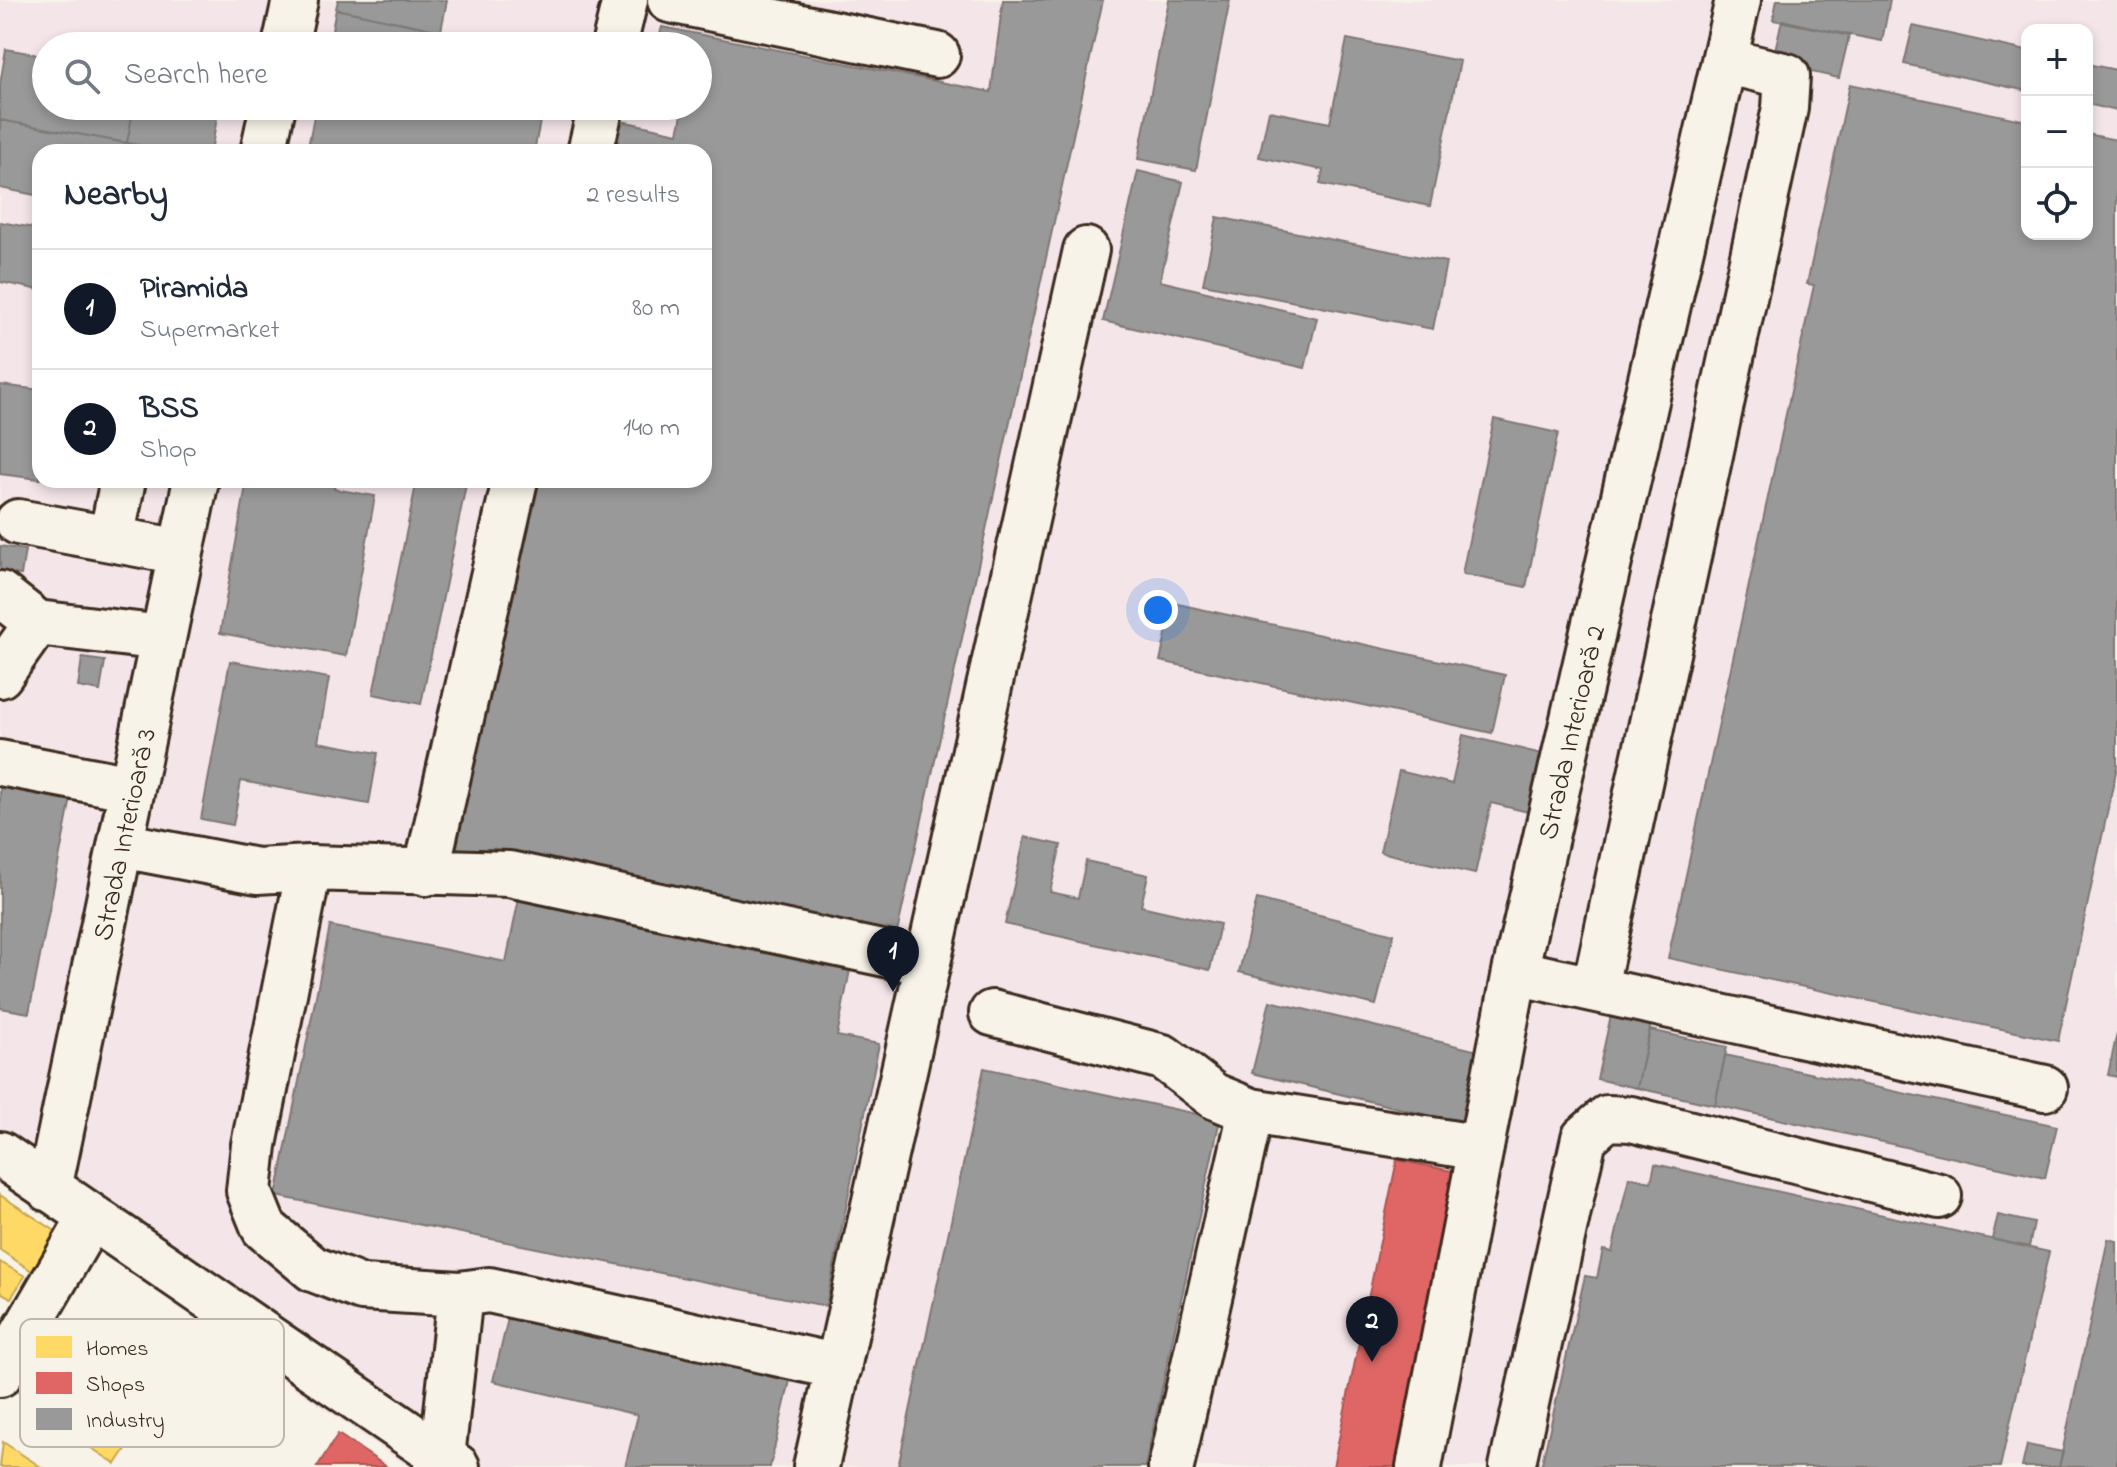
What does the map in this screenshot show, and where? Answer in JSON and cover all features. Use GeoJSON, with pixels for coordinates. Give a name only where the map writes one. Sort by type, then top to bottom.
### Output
{"type":"FeatureCollection","features":[{"type":"Feature","properties":{"kind":"street"},"geometry":{"type":"LineString","coordinates":[[288,32],[295,0]]}},
{"type":"Feature","properties":{"kind":"street"},"geometry":{"type":"LineString","coordinates":[[617,32],[625,0]]}},
{"type":"Feature","properties":{"kind":"street"},"geometry":{"type":"LineString","coordinates":[[670,0],[937,55]]}},
{"type":"Feature","properties":{"kind":"street","name":"Strada Interioară 2"},"geometry":{"type":"LineString","coordinates":[[1419,1467],[1515,972],[1738,0]]}},
{"type":"Feature","properties":{"kind":"street"},"geometry":{"type":"LineString","coordinates":[[1595,987],[1785,108],[1787,76],[1725,61]]}},
{"type":"Feature","properties":{"kind":"street"},"geometry":{"type":"LineString","coordinates":[[265,144],[270,120]]}},
{"type":"Feature","properties":{"kind":"street"},"geometry":{"type":"LineString","coordinates":[[592,144],[598,120]]}},
{"type":"Feature","properties":{"kind":"street"},"geometry":{"type":"LineString","coordinates":[[816,1467],[1086,250]]}},
{"type":"Feature","properties":{"kind":"street"},"geometry":{"type":"LineString","coordinates":[[111,539],[121,488]]}},
{"type":"Feature","properties":{"kind":"street","name":"Strada Interioară 3"},"geometry":{"type":"LineString","coordinates":[[49,1189],[194,488]]}},
{"type":"Feature","properties":{"kind":"street"},"geometry":{"type":"LineString","coordinates":[[426,873],[513,488]]}},
{"type":"Feature","properties":{"kind":"street"},"geometry":{"type":"LineString","coordinates":[[18,522],[181,552]]}},
{"type":"Feature","properties":{"kind":"street"},"geometry":{"type":"LineString","coordinates":[[0,594],[37,623],[163,638]]}},
{"type":"Feature","properties":{"kind":"street"},"geometry":{"type":"LineString","coordinates":[[0,675],[37,623]]}},
{"type":"Feature","properties":{"kind":"street"},"geometry":{"type":"LineString","coordinates":[[0,763],[132,788]]}},
{"type":"Feature","properties":{"kind":"street"},"geometry":{"type":"LineString","coordinates":[[121,845],[257,871],[309,868],[509,874],[928,963]]}},
{"type":"Feature","properties":{"kind":"street"},"geometry":{"type":"LineString","coordinates":[[309,868],[254,1145],[249,1191],[264,1228],[313,1269],[362,1288],[460,1294],[489,1290],[839,1367]]}},
{"type":"Feature","properties":{"kind":"street"},"geometry":{"type":"LineString","coordinates":[[1515,972],[1595,987],[2045,1088]]}},
{"type":"Feature","properties":{"kind":"street"},"geometry":{"type":"LineString","coordinates":[[992,1013],[1163,1057],[1214,1096],[1251,1111],[1481,1148]]}},
{"type":"Feature","properties":{"kind":"street"},"geometry":{"type":"LineString","coordinates":[[1171,1467],[1251,1111]]}},
{"type":"Feature","properties":{"kind":"street"},"geometry":{"type":"LineString","coordinates":[[1512,1467],[1584,1138],[1607,1118],[1631,1119],[1939,1196]]}},
{"type":"Feature","properties":{"kind":"street"},"geometry":{"type":"LineString","coordinates":[[0,1154],[235,1319]]}},
{"type":"Feature","properties":{"kind":"street"},"geometry":{"type":"LineString","coordinates":[[32,1319],[90,1219]]}},
{"type":"Feature","properties":{"kind":"street"},"geometry":{"type":"LineString","coordinates":[[284,1353],[445,1464],[460,1294]]}},
{"type":"Feature","properties":{"kind":"street"},"geometry":{"type":"LineString","coordinates":[[0,1374],[20,1340]]}},
{"type":"Feature","properties":{"kind":"shaded area"},"geometry":{"type":"Polygon","coordinates":[[[0,0],[2117,0],[2117,1467],[408,1467],[284,1381],[284,1319],[195,1319],[0,1183],[0,0]]]}},
{"type":"Feature","properties":{"kind":"building: Homes"},"geometry":{"type":"Polygon","coordinates":[[[0,1195],[60,1234],[35,1273],[0,1250],[0,1195]]]}},
{"type":"Feature","properties":{"kind":"building: Homes"},"geometry":{"type":"Polygon","coordinates":[[[0,1262],[25,1276],[11,1298],[0,1292],[0,1262]]]}},
{"type":"Feature","properties":{"kind":"building: Homes"},"geometry":{"type":"Polygon","coordinates":[[[3,1442],[41,1467],[0,1467],[3,1442]]]}},
{"type":"Feature","properties":{"kind":"building: Homes"},"geometry":{"type":"Polygon","coordinates":[[[90,1447],[127,1447],[116,1464],[90,1447]]]}},
{"type":"Feature","properties":{"kind":"building: Shops"},"geometry":{"type":"Polygon","coordinates":[[[1397,1160],[1457,1172],[1395,1467],[1333,1467],[1397,1160]]]}},
{"type":"Feature","properties":{"kind":"building: Shops"},"geometry":{"type":"Polygon","coordinates":[[[338,1434],[387,1467],[317,1467],[338,1434]]]}},
{"type":"Feature","properties":{"kind":"building: Industry"},"geometry":{"type":"Polygon","coordinates":[[[338,0],[447,0],[441,31],[336,9],[338,0]]]}},
{"type":"Feature","properties":{"kind":"building: Industry"},"geometry":{"type":"Polygon","coordinates":[[[1003,0],[1103,0],[896,937],[456,851],[533,488],[712,488],[712,144],[607,144],[612,120],[678,133],[681,120],[712,120],[712,37],[991,92],[1003,0]]]}},
{"type":"Feature","properties":{"kind":"building: Industry"},"geometry":{"type":"Polygon","coordinates":[[[1169,0],[1230,0],[1196,170],[1138,159],[1169,0]]]}},
{"type":"Feature","properties":{"kind":"building: Industry"},"geometry":{"type":"Polygon","coordinates":[[[1777,0],[1890,0],[1882,41],[1773,20],[1777,0]]]}},
{"type":"Feature","properties":{"kind":"building: Industry"},"geometry":{"type":"Polygon","coordinates":[[[336,9],[446,32],[332,32],[336,9]]]}},
{"type":"Feature","properties":{"kind":"building: Industry"},"geometry":{"type":"Polygon","coordinates":[[[1782,20],[1849,36],[1839,78],[1772,63],[1782,20]]]}},
{"type":"Feature","properties":{"kind":"building: Industry"},"geometry":{"type":"Polygon","coordinates":[[[1913,26],[2021,50],[2021,90],[1904,64],[1913,26]]]}},
{"type":"Feature","properties":{"kind":"building: Industry"},"geometry":{"type":"Polygon","coordinates":[[[662,27],[687,32],[661,32],[662,27]]]}},
{"type":"Feature","properties":{"kind":"building: Industry"},"geometry":{"type":"Polygon","coordinates":[[[1347,39],[1460,61],[1430,206],[1320,184],[1323,170],[1259,157],[1269,111],[1330,123],[1347,39]]]}},
{"type":"Feature","properties":{"kind":"building: Industry"},"geometry":{"type":"Polygon","coordinates":[[[6,49],[32,54],[32,120],[131,120],[127,143],[0,120],[0,84],[6,49]]]}},
{"type":"Feature","properties":{"kind":"building: Industry"},"geometry":{"type":"Polygon","coordinates":[[[2093,65],[2117,70],[2117,111],[2093,105],[2093,65]]]}},
{"type":"Feature","properties":{"kind":"building: Industry"},"geometry":{"type":"Polygon","coordinates":[[[1850,84],[2021,120],[2021,240],[2093,240],[2093,135],[2117,140],[2117,767],[2058,1041],[1668,958],[1814,285],[1807,284],[1850,84]]]}},
{"type":"Feature","properties":{"kind":"building: Industry"},"geometry":{"type":"Polygon","coordinates":[[[0,120],[130,144],[32,144],[32,194],[0,188],[0,120]]]}},
{"type":"Feature","properties":{"kind":"building: Industry"},"geometry":{"type":"Polygon","coordinates":[[[131,120],[217,120],[212,144],[127,143],[131,120]]]}},
{"type":"Feature","properties":{"kind":"building: Industry"},"geometry":{"type":"Polygon","coordinates":[[[313,120],[540,120],[536,144],[309,144],[313,120]]]}},
{"type":"Feature","properties":{"kind":"building: Industry"},"geometry":{"type":"Polygon","coordinates":[[[1138,171],[1183,182],[1160,281],[1317,318],[1305,368],[1103,321],[1138,171]]]}},
{"type":"Feature","properties":{"kind":"building: Industry"},"geometry":{"type":"Polygon","coordinates":[[[1217,217],[1446,262],[1433,329],[1203,284],[1217,217]]]}},
{"type":"Feature","properties":{"kind":"building: Industry"},"geometry":{"type":"Polygon","coordinates":[[[0,222],[32,228],[32,288],[0,282],[0,222]]]}},
{"type":"Feature","properties":{"kind":"building: Industry"},"geometry":{"type":"Polygon","coordinates":[[[0,385],[32,389],[32,478],[0,474],[0,385]]]}},
{"type":"Feature","properties":{"kind":"building: Industry"},"geometry":{"type":"Polygon","coordinates":[[[1494,419],[1558,433],[1526,587],[1462,574],[1494,419]]]}},
{"type":"Feature","properties":{"kind":"building: Industry"},"geometry":{"type":"Polygon","coordinates":[[[246,488],[334,488],[375,496],[346,656],[220,633],[246,488]]]}},
{"type":"Feature","properties":{"kind":"building: Industry"},"geometry":{"type":"Polygon","coordinates":[[[415,488],[465,488],[421,704],[373,694],[415,488]]]}},
{"type":"Feature","properties":{"kind":"building: Industry"},"geometry":{"type":"Polygon","coordinates":[[[0,546],[25,550],[21,575],[0,572],[0,546]]]}},
{"type":"Feature","properties":{"kind":"building: Industry"},"geometry":{"type":"Polygon","coordinates":[[[1173,603],[1505,675],[1492,733],[1160,661],[1173,603]]]}},
{"type":"Feature","properties":{"kind":"building: Industry"},"geometry":{"type":"Polygon","coordinates":[[[82,658],[105,661],[100,691],[78,687],[82,658]]]}},
{"type":"Feature","properties":{"kind":"building: Industry"},"geometry":{"type":"Polygon","coordinates":[[[230,661],[329,678],[318,742],[378,753],[369,804],[241,781],[233,825],[201,819],[230,661]]]}},
{"type":"Feature","properties":{"kind":"building: Industry"},"geometry":{"type":"Polygon","coordinates":[[[1463,735],[1542,754],[1528,812],[1491,803],[1475,874],[1380,852],[1399,771],[1452,784],[1463,735]]]}},
{"type":"Feature","properties":{"kind":"building: Industry"},"geometry":{"type":"Polygon","coordinates":[[[0,779],[72,793],[29,1013],[0,1008],[0,779]]]}},
{"type":"Feature","properties":{"kind":"building: Industry"},"geometry":{"type":"Polygon","coordinates":[[[1025,837],[1061,845],[1050,892],[1078,898],[1086,861],[1148,875],[1141,906],[1220,924],[1210,970],[1005,924],[1025,837]]]}},
{"type":"Feature","properties":{"kind":"building: Industry"},"geometry":{"type":"Polygon","coordinates":[[[519,898],[851,965],[837,1036],[879,1044],[826,1306],[276,1196],[330,926],[506,962],[519,898]]]}},
{"type":"Feature","properties":{"kind":"building: Industry"},"geometry":{"type":"Polygon","coordinates":[[[1257,899],[1394,934],[1376,1005],[1239,972],[1257,899]]]}},
{"type":"Feature","properties":{"kind":"building: Industry"},"geometry":{"type":"Polygon","coordinates":[[[1270,1001],[1478,1051],[1461,1123],[1252,1073],[1270,1001]]]}},
{"type":"Feature","properties":{"kind":"building: Industry"},"geometry":{"type":"Polygon","coordinates":[[[1611,1015],[1651,1023],[1637,1088],[1597,1079],[1611,1015]]]}},
{"type":"Feature","properties":{"kind":"building: Industry"},"geometry":{"type":"Polygon","coordinates":[[[1650,1030],[1727,1047],[1715,1105],[1637,1088],[1650,1030]]]}},
{"type":"Feature","properties":{"kind":"building: Industry"},"geometry":{"type":"Polygon","coordinates":[[[2117,1033],[2117,1077],[2108,1075],[2117,1033]]]}},
{"type":"Feature","properties":{"kind":"building: Industry"},"geometry":{"type":"Polygon","coordinates":[[[1725,1055],[2057,1126],[2045,1178],[1715,1105],[1725,1055]]]}},
{"type":"Feature","properties":{"kind":"building: Industry"},"geometry":{"type":"Polygon","coordinates":[[[984,1068],[1220,1119],[1145,1467],[898,1467],[984,1068]]]}},
{"type":"Feature","properties":{"kind":"building: Industry"},"geometry":{"type":"Polygon","coordinates":[[[1655,1164],[2049,1252],[2000,1467],[1541,1467],[1585,1276],[1597,1278],[1603,1250],[1612,1252],[1629,1177],[1651,1182],[1655,1164]]]}},
{"type":"Feature","properties":{"kind":"building: Industry"},"geometry":{"type":"Polygon","coordinates":[[[1998,1215],[2034,1223],[2029,1247],[1992,1239],[1998,1215]]]}},
{"type":"Feature","properties":{"kind":"building: Industry"},"geometry":{"type":"Polygon","coordinates":[[[2108,1239],[2117,1241],[2117,1467],[2059,1467],[2108,1239]]]}},
{"type":"Feature","properties":{"kind":"building: Industry"},"geometry":{"type":"Polygon","coordinates":[[[510,1310],[791,1376],[770,1467],[625,1467],[638,1415],[493,1381],[510,1310]]]}},
{"type":"Feature","properties":{"kind":"building: Industry"},"geometry":{"type":"Polygon","coordinates":[[[2027,1445],[2063,1452],[2059,1467],[2022,1467],[2027,1445]]]}},
{"type":"Feature","properties":{"kind":"place","name":"Piramida"},"geometry":{"type":"Point","coordinates":[893,992]}},
{"type":"Feature","properties":{"kind":"place","name":"BSS"},"geometry":{"type":"Point","coordinates":[1372,1362]}}]}
